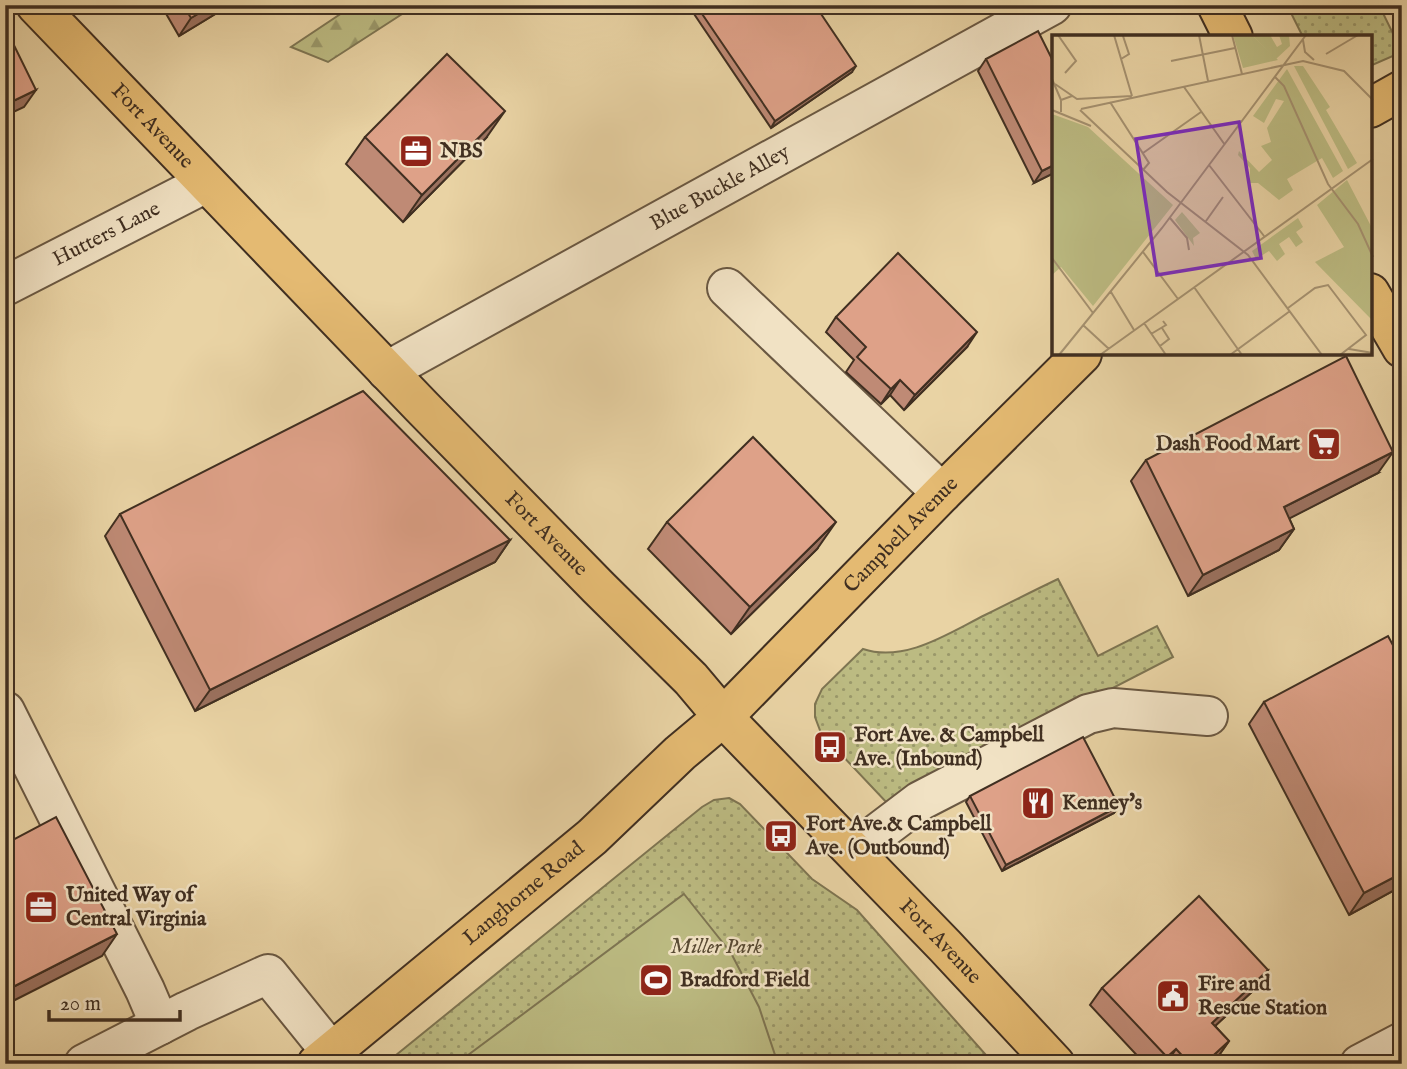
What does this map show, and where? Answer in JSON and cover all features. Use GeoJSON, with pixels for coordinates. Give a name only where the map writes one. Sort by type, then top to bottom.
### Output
{"type":"FeatureCollection","features":[{"type":"Feature","properties":{"kind":"main road","name":"Fort Avenue"},"geometry":{"type":"LineString","coordinates":[[36,5],[387,371],[597,587],[691,679],[723,717],[1055,1064]]}},
{"type":"Feature","properties":{"kind":"main road"},"geometry":{"type":"LineString","coordinates":[[1217,5],[1232,35]]}},
{"type":"Feature","properties":{"kind":"main road"},"geometry":{"type":"LineString","coordinates":[[1372,107],[1402,90]]}},
{"type":"Feature","properties":{"kind":"main road"},"geometry":{"type":"LineString","coordinates":[[1372,296],[1402,348]]}},
{"type":"Feature","properties":{"kind":"main road","name":"Campbell Avenue"},"geometry":{"type":"LineString","coordinates":[[723,717],[1081,355]]}},
{"type":"Feature","properties":{"kind":"main road","name":"Langhorne Road"},"geometry":{"type":"LineString","coordinates":[[324,1058],[592,837],[723,717]]}},
{"type":"Feature","properties":{"kind":"street","name":"Blue Buckle Alley"},"geometry":{"type":"LineString","coordinates":[[387,371],[1052,5]]}},
{"type":"Feature","properties":{"kind":"street","name":"Hutters Lane"},"geometry":{"type":"LineString","coordinates":[[5,286],[206,183]]}},
{"type":"Feature","properties":{"kind":"street"},"geometry":{"type":"LineString","coordinates":[[727,288],[942,493]]}},
{"type":"Feature","properties":{"kind":"street"},"geometry":{"type":"LineString","coordinates":[[854,851],[920,801],[1088,714],[1113,708],[1208,716]]}},
{"type":"Feature","properties":{"kind":"street"},"geometry":{"type":"LineString","coordinates":[[5,711],[145,989],[160,1025]]}},
{"type":"Feature","properties":{"kind":"street"},"geometry":{"type":"LineString","coordinates":[[84,1064],[268,974],[324,1058]]}},
{"type":"Feature","properties":{"kind":"street"},"geometry":{"type":"LineString","coordinates":[[1360,1064],[1402,1042]]}},
{"type":"Feature","properties":{"kind":"green space"},"geometry":{"type":"Polygon","coordinates":[[[354,5],[416,5],[328,62],[291,47],[354,5]]]}},
{"type":"Feature","properties":{"kind":"green space"},"geometry":{"type":"Polygon","coordinates":[[[1287,5],[1379,5],[1402,52],[1372,65],[1372,35],[1302,35],[1287,5]]]}},
{"type":"Feature","properties":{"kind":"green space"},"geometry":{"type":"Polygon","coordinates":[[[1058,579],[1098,656],[1157,626],[1173,657],[888,804],[821,733],[815,717],[815,704],[822,689],[863,649],[895,652],[926,644],[1058,579]]]}},
{"type":"Feature","properties":{"kind":"green space","name":"Miller Park"},"geometry":{"type":"Polygon","coordinates":[[[729,798],[740,804],[812,879],[857,910],[994,1064],[385,1064],[702,807],[714,800],[729,798]]]}},
{"type":"Feature","properties":{"kind":"green space","name":"Bradford Field"},"geometry":{"type":"Polygon","coordinates":[[[684,894],[731,953],[759,1007],[778,1064],[456,1064],[684,894]]]}},
{"type":"Feature","properties":{"kind":"building"},"geometry":{"type":"Polygon","coordinates":[[[183,5],[213,5],[191,18],[183,5]]]}},
{"type":"Feature","properties":{"kind":"building"},"geometry":{"type":"Polygon","coordinates":[[[696,5],[815,5],[856,66],[775,121],[696,5]]]}},
{"type":"Feature","properties":{"kind":"building"},"geometry":{"type":"Polygon","coordinates":[[[5,27],[36,90],[5,105],[5,27]]]}},
{"type":"Feature","properties":{"kind":"building"},"geometry":{"type":"Polygon","coordinates":[[[1038,31],[1052,59],[1052,166],[1042,171],[986,59],[1038,31]]]}},
{"type":"Feature","properties":{"kind":"building","name":"NBS"},"geometry":{"type":"Polygon","coordinates":[[[447,54],[505,111],[422,195],[365,137],[447,54]]]}},
{"type":"Feature","properties":{"kind":"building"},"geometry":{"type":"Polygon","coordinates":[[[898,253],[977,332],[915,395],[900,380],[891,389],[857,357],[866,347],[836,317],[898,253]]]}},
{"type":"Feature","properties":{"kind":"building"},"geometry":{"type":"Polygon","coordinates":[[[1346,356],[1393,452],[1284,507],[1294,529],[1203,575],[1146,460],[1346,356]]]}},
{"type":"Feature","properties":{"kind":"building"},"geometry":{"type":"Polygon","coordinates":[[[363,391],[510,540],[210,690],[120,514],[363,391]]]}},
{"type":"Feature","properties":{"kind":"building"},"geometry":{"type":"Polygon","coordinates":[[[753,437],[836,522],[750,607],[667,522],[753,437]]]}},
{"type":"Feature","properties":{"kind":"building"},"geometry":{"type":"Polygon","coordinates":[[[1388,636],[1402,662],[1402,873],[1364,893],[1264,702],[1388,636]]]}},
{"type":"Feature","properties":{"kind":"building","name":"Kenney's"},"geometry":{"type":"Polygon","coordinates":[[[1083,737],[1119,806],[1006,865],[970,796],[1083,737]]]}},
{"type":"Feature","properties":{"kind":"building","name":"United Way of Central Virginia"},"geometry":{"type":"Polygon","coordinates":[[[56,817],[117,934],[5,991],[5,844],[56,817]]]}},
{"type":"Feature","properties":{"kind":"building","name":"Fire and Rescue Station"},"geometry":{"type":"Polygon","coordinates":[[[1199,896],[1268,970],[1212,1023],[1229,1041],[1204,1064],[1190,1064],[1176,1049],[1167,1057],[1102,988],[1199,896]]]}},
{"type":"Feature","properties":{"kind":"place","name":"NBS"},"geometry":{"type":"Point","coordinates":[416,151]}},
{"type":"Feature","properties":{"kind":"place","name":"Dash Food Mart"},"geometry":{"type":"Point","coordinates":[1324,444]}},
{"type":"Feature","properties":{"kind":"place","name":"Fort Ave. & Campbell Ave. (Inbound)"},"geometry":{"type":"Point","coordinates":[830,747]}},
{"type":"Feature","properties":{"kind":"place","name":"Kenney's"},"geometry":{"type":"Point","coordinates":[1038,803]}},
{"type":"Feature","properties":{"kind":"place","name":"Fort Ave.& Campbell Ave. (Outbound)"},"geometry":{"type":"Point","coordinates":[781,836]}},
{"type":"Feature","properties":{"kind":"place","name":"United Way of Central Virginia"},"geometry":{"type":"Point","coordinates":[41,907]}},
{"type":"Feature","properties":{"kind":"place","name":"Bradford Field"},"geometry":{"type":"Point","coordinates":[656,980]}},
{"type":"Feature","properties":{"kind":"place","name":"Fire and Rescue Station"},"geometry":{"type":"Point","coordinates":[1173,996]}}]}
